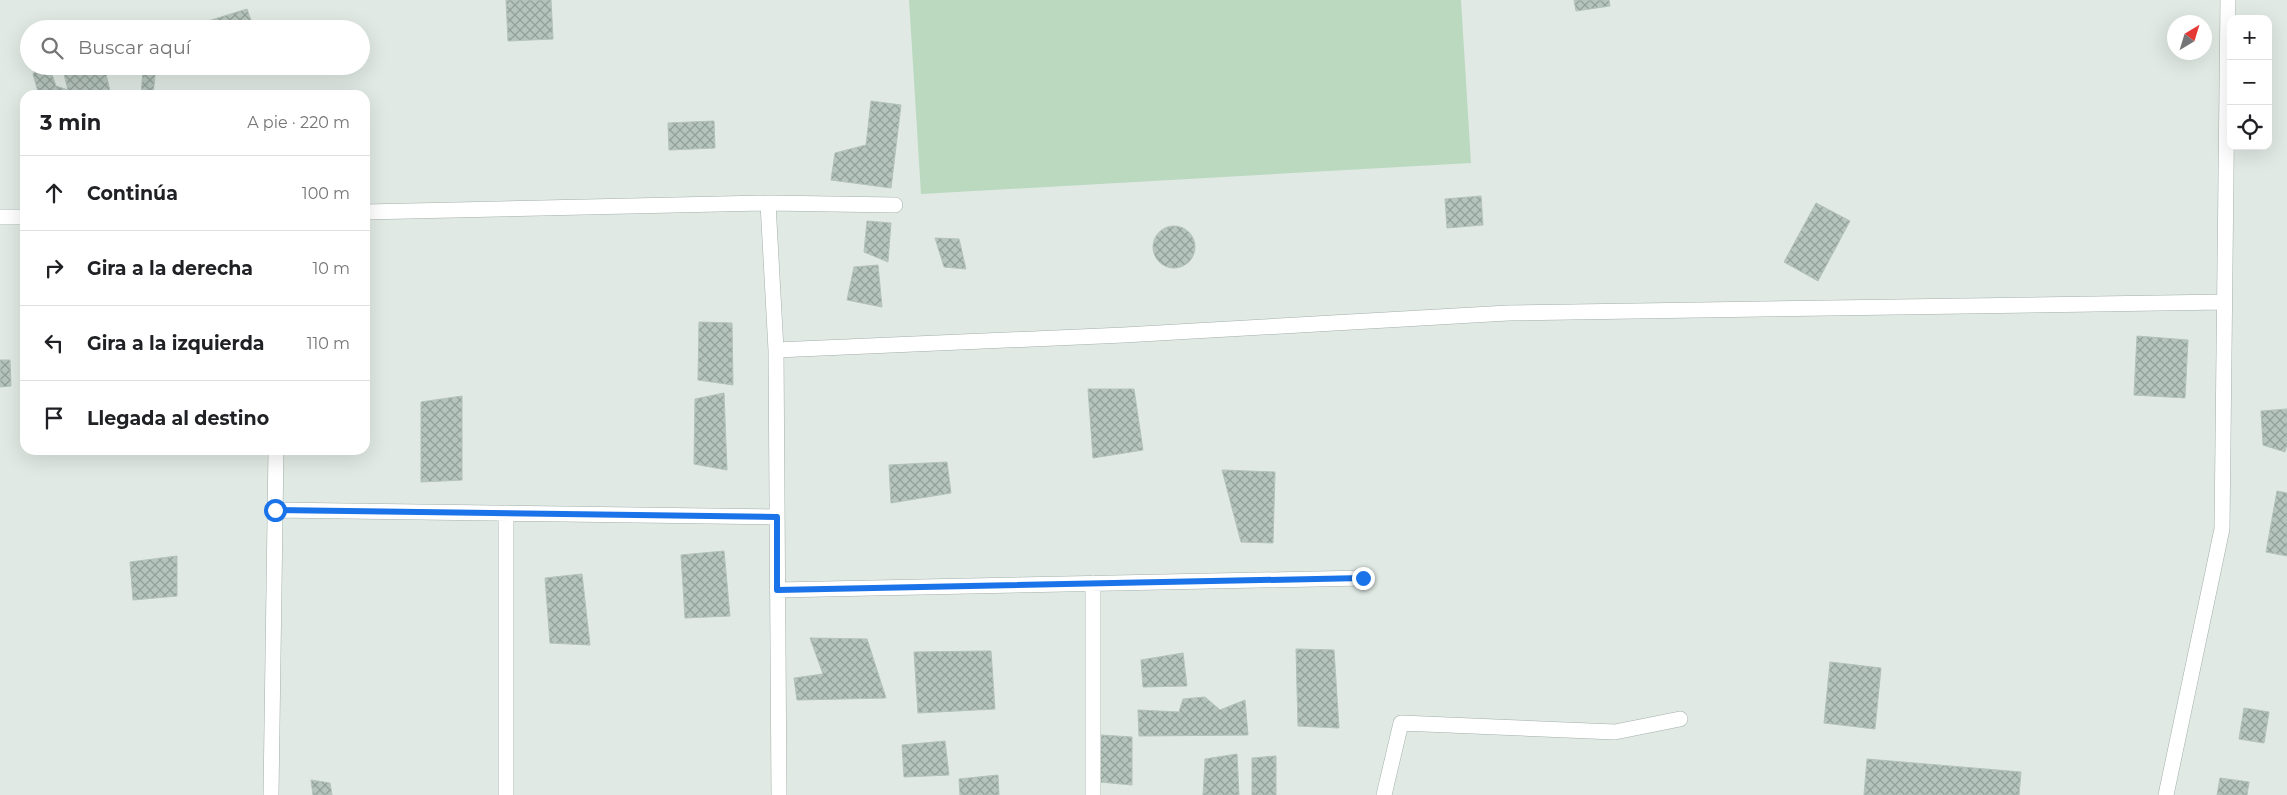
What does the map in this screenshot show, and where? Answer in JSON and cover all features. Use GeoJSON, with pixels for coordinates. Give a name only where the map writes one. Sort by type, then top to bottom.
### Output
{"type":"FeatureCollection","features":[{"type":"Feature","properties":{"kind":"street"},"geometry":{"type":"LineString","coordinates":[[2166,795],[2222,529],[2228,0]]}},
{"type":"Feature","properties":{"kind":"street"},"geometry":{"type":"LineString","coordinates":[[768,203],[776,350],[778,795]]}},
{"type":"Feature","properties":{"kind":"street"},"geometry":{"type":"LineString","coordinates":[[370,212],[768,203],[895,205]]}},
{"type":"Feature","properties":{"kind":"street"},"geometry":{"type":"LineString","coordinates":[[0,217],[20,217]]}},
{"type":"Feature","properties":{"kind":"street"},"geometry":{"type":"LineString","coordinates":[[776,350],[1124,335],[1508,313],[2224,302]]}},
{"type":"Feature","properties":{"kind":"street"},"geometry":{"type":"LineString","coordinates":[[271,795],[276,455]]}},
{"type":"Feature","properties":{"kind":"street"},"geometry":{"type":"LineString","coordinates":[[275,510],[777,517]]}},
{"type":"Feature","properties":{"kind":"street"},"geometry":{"type":"LineString","coordinates":[[506,513],[506,795]]}},
{"type":"Feature","properties":{"kind":"street"},"geometry":{"type":"LineString","coordinates":[[777,590],[1363,578]]}},
{"type":"Feature","properties":{"kind":"street"},"geometry":{"type":"LineString","coordinates":[[1093,583],[1093,795]]}},
{"type":"Feature","properties":{"kind":"street"},"geometry":{"type":"LineString","coordinates":[[1384,795],[1401,723],[1615,732],[1680,719]]}},
{"type":"Feature","properties":{"kind":"green space"},"geometry":{"type":"Polygon","coordinates":[[[909,0],[1461,0],[1471,163],[921,194],[909,0]]]}},
{"type":"Feature","properties":{"kind":"building"},"geometry":{"type":"Polygon","coordinates":[[[506,0],[551,0],[553,39],[508,41],[506,0]]]}},
{"type":"Feature","properties":{"kind":"building"},"geometry":{"type":"Polygon","coordinates":[[[1574,0],[1609,0],[1610,6],[1576,11],[1574,0]]]}},
{"type":"Feature","properties":{"kind":"building"},"geometry":{"type":"Polygon","coordinates":[[[247,9],[251,20],[211,20],[247,9]]]}},
{"type":"Feature","properties":{"kind":"building"},"geometry":{"type":"Polygon","coordinates":[[[33,75],[52,75],[56,86],[68,90],[38,90],[33,75]]]}},
{"type":"Feature","properties":{"kind":"building"},"geometry":{"type":"Polygon","coordinates":[[[64,75],[106,75],[110,90],[68,90],[64,75]]]}},
{"type":"Feature","properties":{"kind":"building"},"geometry":{"type":"Polygon","coordinates":[[[143,75],[155,75],[154,90],[141,90],[143,75]]]}},
{"type":"Feature","properties":{"kind":"building"},"geometry":{"type":"Polygon","coordinates":[[[871,101],[901,105],[891,188],[831,180],[835,153],[866,145],[871,101]]]}},
{"type":"Feature","properties":{"kind":"building"},"geometry":{"type":"Polygon","coordinates":[[[714,121],[715,148],[669,150],[668,123],[714,121]]]}},
{"type":"Feature","properties":{"kind":"building"},"geometry":{"type":"Polygon","coordinates":[[[1481,196],[1483,225],[1447,228],[1445,199],[1481,196]]]}},
{"type":"Feature","properties":{"kind":"building"},"geometry":{"type":"Polygon","coordinates":[[[1816,203],[1850,221],[1818,281],[1784,262],[1816,203]]]}},
{"type":"Feature","properties":{"kind":"building"},"geometry":{"type":"Polygon","coordinates":[[[867,221],[891,223],[888,262],[864,252],[867,221]]]}},
{"type":"Feature","properties":{"kind":"building"},"geometry":{"type":"Polygon","coordinates":[[[1178,226],[1186,229],[1192,235],[1195,247],[1192,259],[1186,265],[1170,268],[1162,265],[1156,259],[1153,243],[1156,235],[1162,229],[1178,226]]]}},
{"type":"Feature","properties":{"kind":"building"},"geometry":{"type":"Polygon","coordinates":[[[935,238],[959,239],[966,269],[944,267],[935,238]]]}},
{"type":"Feature","properties":{"kind":"building"},"geometry":{"type":"Polygon","coordinates":[[[878,265],[882,307],[847,300],[854,267],[878,265]]]}},
{"type":"Feature","properties":{"kind":"building"},"geometry":{"type":"Polygon","coordinates":[[[699,322],[732,323],[733,385],[698,380],[699,322]]]}},
{"type":"Feature","properties":{"kind":"building"},"geometry":{"type":"Polygon","coordinates":[[[2137,336],[2188,340],[2185,398],[2134,395],[2137,336]]]}},
{"type":"Feature","properties":{"kind":"building"},"geometry":{"type":"Polygon","coordinates":[[[0,360],[10,360],[11,386],[0,387],[0,360]]]}},
{"type":"Feature","properties":{"kind":"building"},"geometry":{"type":"Polygon","coordinates":[[[1088,389],[1134,389],[1143,450],[1093,458],[1088,389]]]}},
{"type":"Feature","properties":{"kind":"building"},"geometry":{"type":"Polygon","coordinates":[[[724,393],[727,470],[694,464],[695,399],[724,393]]]}},
{"type":"Feature","properties":{"kind":"building"},"geometry":{"type":"Polygon","coordinates":[[[462,396],[462,480],[421,482],[421,402],[462,396]]]}},
{"type":"Feature","properties":{"kind":"building"},"geometry":{"type":"Polygon","coordinates":[[[2287,409],[2287,445],[2285,452],[2263,445],[2261,411],[2287,409]]]}},
{"type":"Feature","properties":{"kind":"building"},"geometry":{"type":"Polygon","coordinates":[[[947,462],[951,493],[891,503],[889,465],[947,462]]]}},
{"type":"Feature","properties":{"kind":"building"},"geometry":{"type":"Polygon","coordinates":[[[1222,470],[1275,472],[1273,543],[1241,542],[1222,470]]]}},
{"type":"Feature","properties":{"kind":"building"},"geometry":{"type":"Polygon","coordinates":[[[2277,491],[2287,493],[2287,556],[2266,552],[2277,491]]]}},
{"type":"Feature","properties":{"kind":"building"},"geometry":{"type":"Polygon","coordinates":[[[724,551],[730,616],[685,618],[681,555],[724,551]]]}},
{"type":"Feature","properties":{"kind":"building"},"geometry":{"type":"Polygon","coordinates":[[[177,556],[177,596],[133,600],[130,562],[177,556]]]}},
{"type":"Feature","properties":{"kind":"building"},"geometry":{"type":"Polygon","coordinates":[[[582,574],[590,645],[550,643],[545,578],[582,574]]]}},
{"type":"Feature","properties":{"kind":"building"},"geometry":{"type":"Polygon","coordinates":[[[810,638],[867,639],[886,698],[797,700],[794,678],[823,674],[810,638]]]}},
{"type":"Feature","properties":{"kind":"building"},"geometry":{"type":"Polygon","coordinates":[[[1296,649],[1334,650],[1339,728],[1298,726],[1296,649]]]}},
{"type":"Feature","properties":{"kind":"building"},"geometry":{"type":"Polygon","coordinates":[[[991,651],[995,709],[918,713],[914,652],[991,651]]]}},
{"type":"Feature","properties":{"kind":"building"},"geometry":{"type":"Polygon","coordinates":[[[1183,653],[1187,686],[1143,687],[1141,660],[1183,653]]]}},
{"type":"Feature","properties":{"kind":"building"},"geometry":{"type":"Polygon","coordinates":[[[1830,662],[1881,668],[1875,729],[1824,723],[1830,662]]]}},
{"type":"Feature","properties":{"kind":"building"},"geometry":{"type":"Polygon","coordinates":[[[1205,697],[1220,710],[1245,700],[1248,735],[1139,736],[1138,710],[1179,712],[1183,699],[1205,697]]]}},
{"type":"Feature","properties":{"kind":"building"},"geometry":{"type":"Polygon","coordinates":[[[2244,708],[2269,712],[2264,743],[2239,739],[2244,708]]]}},
{"type":"Feature","properties":{"kind":"building"},"geometry":{"type":"Polygon","coordinates":[[[1101,735],[1132,737],[1132,785],[1100,782],[1101,735]]]}},
{"type":"Feature","properties":{"kind":"building"},"geometry":{"type":"Polygon","coordinates":[[[945,741],[949,775],[904,777],[902,745],[945,741]]]}},
{"type":"Feature","properties":{"kind":"building"},"geometry":{"type":"Polygon","coordinates":[[[1237,754],[1239,795],[1203,795],[1205,759],[1237,754]]]}},
{"type":"Feature","properties":{"kind":"building"},"geometry":{"type":"Polygon","coordinates":[[[1276,756],[1276,795],[1252,795],[1252,758],[1276,756]]]}},
{"type":"Feature","properties":{"kind":"building"},"geometry":{"type":"Polygon","coordinates":[[[1867,759],[2021,772],[2019,795],[1864,795],[1867,759]]]}},
{"type":"Feature","properties":{"kind":"building"},"geometry":{"type":"Polygon","coordinates":[[[998,775],[999,795],[960,795],[959,779],[998,775]]]}},
{"type":"Feature","properties":{"kind":"building"},"geometry":{"type":"Polygon","coordinates":[[[2220,778],[2249,782],[2247,795],[2217,795],[2220,778]]]}},
{"type":"Feature","properties":{"kind":"building"},"geometry":{"type":"Polygon","coordinates":[[[311,780],[330,783],[332,795],[313,795],[311,780]]]}},
{"type":"Feature","properties":{"kind":"route"},"geometry":{"type":"LineString","coordinates":[[275,510],[777,517],[777,590],[1363,578]]}}]}
